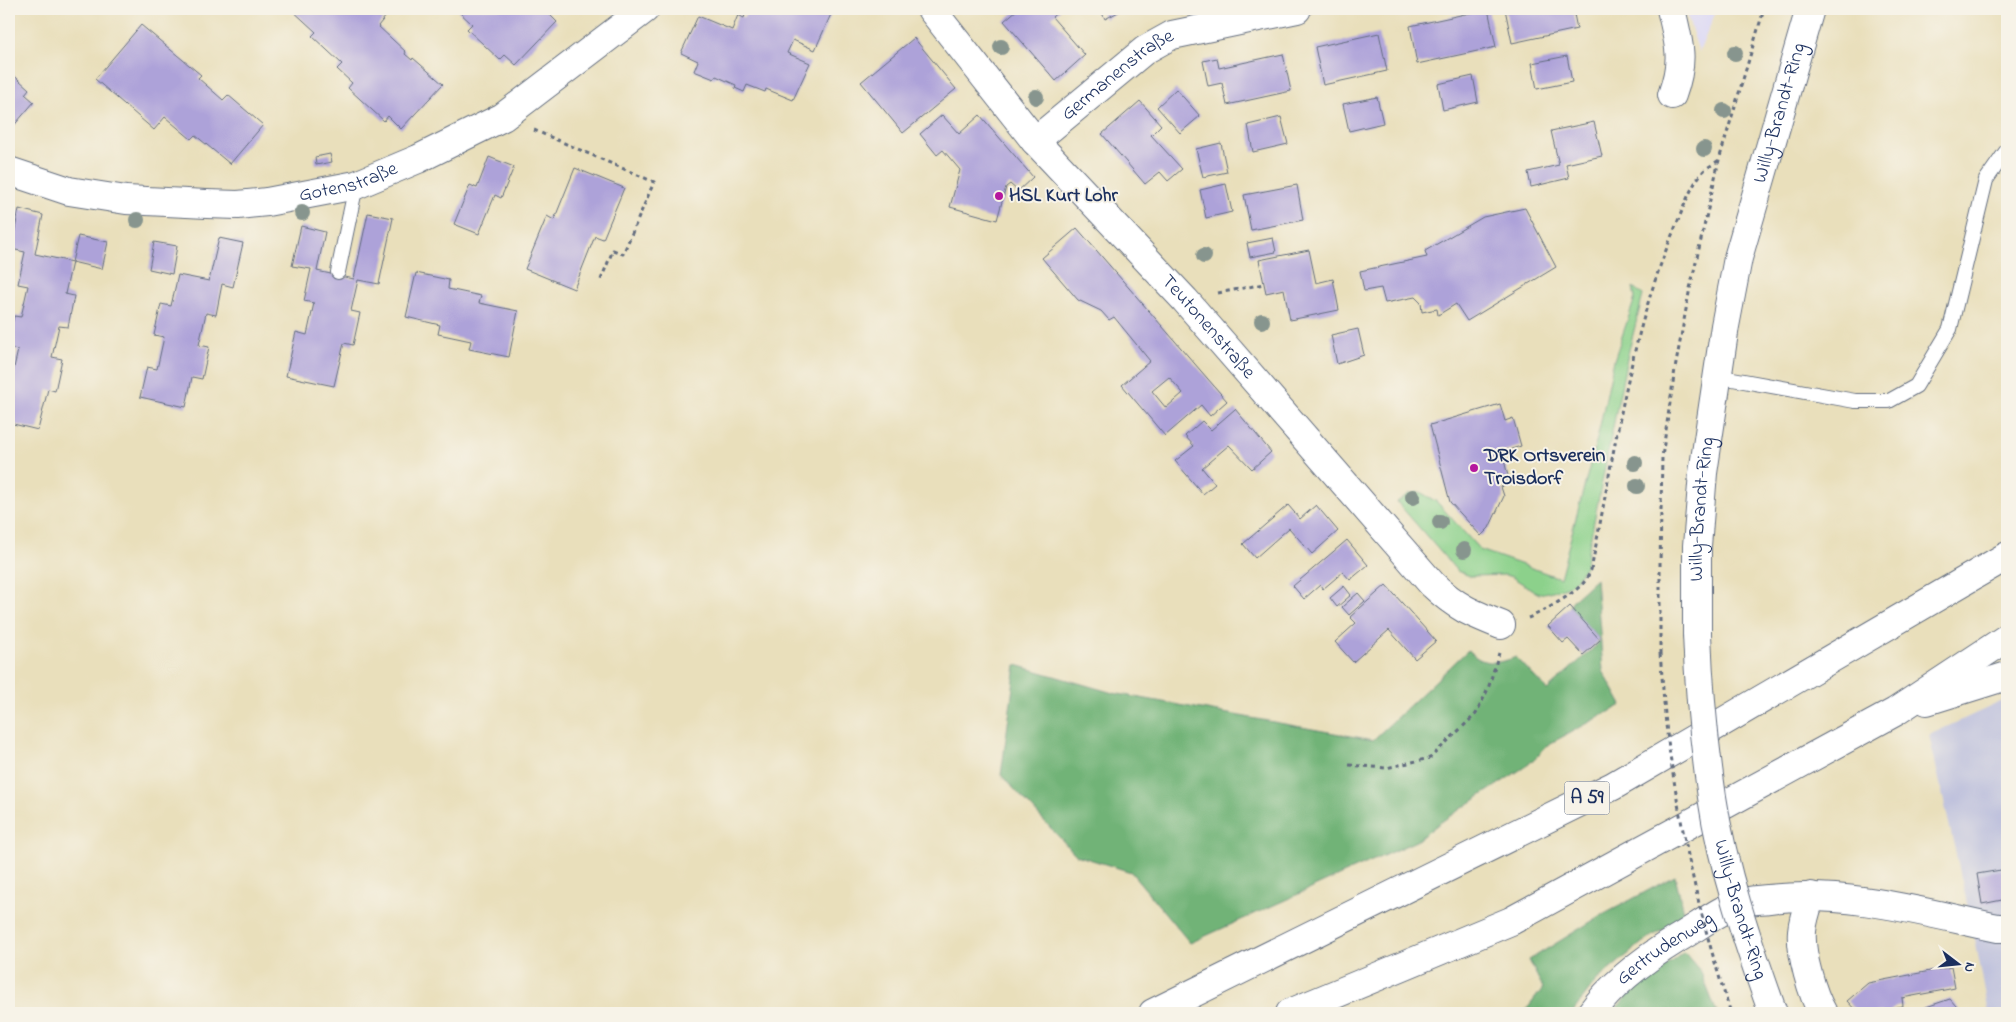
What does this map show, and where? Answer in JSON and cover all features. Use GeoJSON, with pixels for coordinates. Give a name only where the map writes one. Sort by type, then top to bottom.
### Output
{"type":"FeatureCollection","features":[{"type":"Feature","properties":{"kind":"main road","name":"Gotenstraße"},"geometry":{"type":"LineString","coordinates":[[9,171],[70,190],[126,200],[208,204],[238,205],[267,202],[356,185],[418,159],[503,117],[645,9]]}},
{"type":"Feature","properties":{"kind":"main road","name":"Teutonenstraße"},"geometry":{"type":"LineString","coordinates":[[931,9],[1035,141],[1185,300],[1432,584],[1450,601],[1468,612],[1501,625]]}},
{"type":"Feature","properties":{"kind":"main road","name":"Germanenstraße"},"geometry":{"type":"LineString","coordinates":[[1035,141],[1145,50],[1172,35],[1297,9]]}},
{"type":"Feature","properties":{"kind":"main road"},"geometry":{"type":"LineString","coordinates":[[1671,9],[1681,54],[1672,95]]}},
{"type":"Feature","properties":{"kind":"main road","name":"Willy-Brandt-Ring"},"geometry":{"type":"LineString","coordinates":[[1773,1013],[1751,951],[1729,873],[1712,798],[1697,634],[1697,546],[1703,473],[1716,376],[1738,258],[1810,9]]}},
{"type":"Feature","properties":{"kind":"main road","name":"A 59"},"geometry":{"type":"LineString","coordinates":[[1153,1013],[1613,786],[2007,556]]}},
{"type":"Feature","properties":{"kind":"main road"},"geometry":{"type":"LineString","coordinates":[[1290,1013],[1511,921],[1895,712],[2007,638]]}},
{"type":"Feature","properties":{"kind":"main road"},"geometry":{"type":"LineString","coordinates":[[1895,712],[2007,676]]}},
{"type":"Feature","properties":{"kind":"main road"},"geometry":{"type":"LineString","coordinates":[[1811,896],[1802,932],[1808,967],[1819,1006],[1823,1013]]}},
{"type":"Feature","properties":{"kind":"main road","name":"Gertrudenweg"},"geometry":{"type":"LineString","coordinates":[[1591,1013],[1605,996],[1662,948],[1742,902],[1811,896],[1860,899],[1998,928],[2007,928]]}},
{"type":"Feature","properties":{"kind":"lane"},"geometry":{"type":"LineString","coordinates":[[1716,376],[1855,401],[1889,401],[1916,386],[1950,329],[1986,180],[2007,150]]}},
{"type":"Feature","properties":{"kind":"lane"},"geometry":{"type":"LineString","coordinates":[[338,272],[356,185]]}},
{"type":"Feature","properties":{"kind":"path"},"geometry":{"type":"LineString","coordinates":[[503,117],[654,182],[623,254],[613,250],[600,282]]}},
{"type":"Feature","properties":{"kind":"path"},"geometry":{"type":"LineString","coordinates":[[1349,765],[1386,768],[1430,758],[1476,714],[1488,689],[1496,663],[1501,625],[1523,620],[1547,609],[1585,581],[1604,506],[1634,354],[1652,286],[1689,196],[1702,172],[1719,160]]}},
{"type":"Feature","properties":{"kind":"path"},"geometry":{"type":"LineString","coordinates":[[1185,300],[1264,284]]}},
{"type":"Feature","properties":{"kind":"shaded area"},"geometry":{"type":"Polygon","coordinates":[[[1685,9],[1717,9],[1699,52],[1685,9]]]}},
{"type":"Feature","properties":{"kind":"shaded area"},"geometry":{"type":"Polygon","coordinates":[[[2007,699],[2007,1013],[1989,1013],[1975,939],[1929,735],[2007,699]]]}},
{"type":"Feature","properties":{"kind":"green space"},"geometry":{"type":"Polygon","coordinates":[[[1633,287],[1643,295],[1627,358],[1585,566],[1571,584],[1539,594],[1512,577],[1505,575],[1470,576],[1457,571],[1397,502],[1409,494],[1420,492],[1437,502],[1480,550],[1560,578],[1598,435],[1614,360],[1635,298],[1633,287]]]}},
{"type":"Feature","properties":{"kind":"green space"},"geometry":{"type":"Polygon","coordinates":[[[1596,579],[1603,671],[1622,705],[1549,744],[1529,764],[1441,822],[1416,841],[1190,943],[1131,872],[1076,855],[1001,775],[1016,665],[1113,693],[1373,740],[1468,650],[1479,659],[1490,662],[1516,657],[1547,690],[1599,643],[1600,640],[1570,606],[1572,601],[1596,579]]]}},
{"type":"Feature","properties":{"kind":"green space"},"geometry":{"type":"Polygon","coordinates":[[[1675,876],[1685,916],[1643,942],[1597,980],[1572,1013],[1524,1013],[1543,988],[1529,960],[1597,918],[1675,876]]]}},
{"type":"Feature","properties":{"kind":"green space"},"geometry":{"type":"Polygon","coordinates":[[[1684,952],[1701,972],[1717,1013],[1612,1013],[1629,994],[1684,952]]]}},
{"type":"Feature","properties":{"kind":"building"},"geometry":{"type":"Polygon","coordinates":[[[291,9],[378,9],[386,16],[378,26],[406,52],[405,54],[412,60],[413,58],[443,84],[401,129],[388,116],[384,121],[348,88],[352,83],[337,69],[342,64],[312,36],[316,32],[291,9]]]}},
{"type":"Feature","properties":{"kind":"building"},"geometry":{"type":"Polygon","coordinates":[[[460,9],[544,9],[557,22],[516,65],[505,55],[500,60],[467,29],[472,24],[458,11],[460,9]]]}},
{"type":"Feature","properties":{"kind":"building"},"geometry":{"type":"Polygon","coordinates":[[[747,9],[824,9],[832,12],[815,50],[793,40],[787,53],[810,63],[793,100],[766,89],[765,92],[747,85],[744,92],[735,88],[736,85],[716,76],[714,79],[694,71],[698,61],[681,53],[698,16],[732,30],[738,15],[744,18],[747,9]]]}},
{"type":"Feature","properties":{"kind":"building"},"geometry":{"type":"Polygon","coordinates":[[[1018,9],[1061,9],[1052,17],[1085,55],[1056,81],[1004,21],[1018,9]]]}},
{"type":"Feature","properties":{"kind":"building"},"geometry":{"type":"Polygon","coordinates":[[[1100,9],[1124,9],[1105,19],[1100,9]]]}},
{"type":"Feature","properties":{"kind":"building"},"geometry":{"type":"Polygon","coordinates":[[[1180,9],[1204,9],[1204,10],[1181,14],[1180,9]]]}},
{"type":"Feature","properties":{"kind":"building"},"geometry":{"type":"Polygon","coordinates":[[[1488,9],[1496,47],[1417,64],[1410,26],[1488,9]]]}},
{"type":"Feature","properties":{"kind":"building"},"geometry":{"type":"Polygon","coordinates":[[[1505,9],[1573,9],[1577,29],[1512,43],[1505,9]]]}},
{"type":"Feature","properties":{"kind":"building"},"geometry":{"type":"Polygon","coordinates":[[[141,25],[201,75],[198,78],[223,100],[228,95],[263,125],[230,164],[195,135],[191,139],[165,117],[154,130],[95,79],[141,25]]]}},
{"type":"Feature","properties":{"kind":"building"},"geometry":{"type":"Polygon","coordinates":[[[1379,33],[1387,71],[1323,85],[1315,47],[1379,33]]]}},
{"type":"Feature","properties":{"kind":"building"},"geometry":{"type":"Polygon","coordinates":[[[914,38],[956,89],[903,133],[861,82],[914,38]]]}},
{"type":"Feature","properties":{"kind":"building"},"geometry":{"type":"Polygon","coordinates":[[[1283,54],[1291,91],[1227,105],[1222,83],[1208,86],[1203,61],[1217,58],[1219,68],[1283,54]]]}},
{"type":"Feature","properties":{"kind":"building"},"geometry":{"type":"Polygon","coordinates":[[[1567,56],[1572,82],[1537,89],[1532,63],[1567,56]]]}},
{"type":"Feature","properties":{"kind":"building"},"geometry":{"type":"Polygon","coordinates":[[[9,71],[29,89],[25,94],[34,102],[11,129],[9,127],[9,71]]]}},
{"type":"Feature","properties":{"kind":"building"},"geometry":{"type":"Polygon","coordinates":[[[1473,76],[1478,102],[1443,110],[1438,84],[1473,76]]]}},
{"type":"Feature","properties":{"kind":"building"},"geometry":{"type":"Polygon","coordinates":[[[1176,89],[1200,116],[1180,133],[1157,107],[1176,89]]]}},
{"type":"Feature","properties":{"kind":"building"},"geometry":{"type":"Polygon","coordinates":[[[1377,97],[1383,123],[1349,131],[1343,104],[1377,97]]]}},
{"type":"Feature","properties":{"kind":"building"},"geometry":{"type":"Polygon","coordinates":[[[1140,101],[1161,125],[1151,135],[1182,169],[1168,181],[1160,172],[1145,184],[1102,134],[1140,101]]]}},
{"type":"Feature","properties":{"kind":"building"},"geometry":{"type":"Polygon","coordinates":[[[942,115],[959,134],[980,115],[1033,177],[1018,191],[1010,184],[1006,187],[997,220],[950,207],[960,170],[943,150],[937,155],[920,134],[942,115]]]}},
{"type":"Feature","properties":{"kind":"building"},"geometry":{"type":"Polygon","coordinates":[[[1281,117],[1288,144],[1253,152],[1248,125],[1281,117]]]}},
{"type":"Feature","properties":{"kind":"building"},"geometry":{"type":"Polygon","coordinates":[[[1594,122],[1602,156],[1566,164],[1569,178],[1531,187],[1528,172],[1559,165],[1551,131],[1594,122]]]}},
{"type":"Feature","properties":{"kind":"building"},"geometry":{"type":"Polygon","coordinates":[[[1221,143],[1227,172],[1203,177],[1196,149],[1221,143]]]}},
{"type":"Feature","properties":{"kind":"building"},"geometry":{"type":"Polygon","coordinates":[[[330,154],[332,162],[316,165],[315,157],[330,154]]]}},
{"type":"Feature","properties":{"kind":"building"},"geometry":{"type":"Polygon","coordinates":[[[489,157],[514,167],[501,198],[495,195],[479,234],[454,224],[470,185],[477,188],[489,157]]]}},
{"type":"Feature","properties":{"kind":"building"},"geometry":{"type":"Polygon","coordinates":[[[575,168],[624,188],[603,239],[595,236],[574,289],[525,269],[547,216],[554,220],[575,168]]]}},
{"type":"Feature","properties":{"kind":"building"},"geometry":{"type":"Polygon","coordinates":[[[1226,184],[1232,212],[1206,218],[1200,190],[1226,184]]]}},
{"type":"Feature","properties":{"kind":"building"},"geometry":{"type":"Polygon","coordinates":[[[1297,185],[1303,220],[1251,230],[1244,195],[1297,185]]]}},
{"type":"Feature","properties":{"kind":"building"},"geometry":{"type":"Polygon","coordinates":[[[1525,208],[1556,267],[1467,321],[1456,304],[1438,315],[1437,309],[1422,312],[1421,303],[1415,297],[1385,303],[1381,288],[1364,291],[1360,271],[1427,257],[1425,251],[1483,217],[1525,208]]]}},
{"type":"Feature","properties":{"kind":"building"},"geometry":{"type":"Polygon","coordinates":[[[19,209],[43,215],[35,254],[72,262],[65,294],[74,296],[68,327],[59,326],[52,357],[62,359],[55,391],[48,389],[38,430],[9,423],[9,381],[11,381],[18,350],[9,348],[9,337],[14,316],[21,317],[28,286],[18,284],[25,252],[11,249],[19,209]]]}},
{"type":"Feature","properties":{"kind":"building"},"geometry":{"type":"Polygon","coordinates":[[[368,213],[393,218],[379,284],[358,280],[351,311],[360,313],[353,345],[344,343],[334,386],[286,376],[296,332],[307,335],[314,303],[304,301],[311,269],[292,266],[301,226],[325,232],[317,271],[354,279],[368,213]]]}},
{"type":"Feature","properties":{"kind":"building"},"geometry":{"type":"Polygon","coordinates":[[[1077,228],[1227,401],[1210,416],[1201,405],[1165,436],[1122,385],[1150,361],[1114,317],[1109,320],[1101,311],[1078,300],[1042,258],[1077,228]],[[1169,377],[1152,391],[1166,408],[1183,393],[1169,377]]]}},
{"type":"Feature","properties":{"kind":"building"},"geometry":{"type":"Polygon","coordinates":[[[78,236],[108,242],[102,269],[72,262],[78,236]]]}},
{"type":"Feature","properties":{"kind":"building"},"geometry":{"type":"Polygon","coordinates":[[[219,238],[243,243],[233,287],[222,284],[216,315],[206,313],[199,345],[209,347],[202,379],[192,377],[186,407],[140,397],[147,367],[157,369],[164,337],[154,335],[161,304],[171,306],[178,275],[209,281],[219,238]]]}},
{"type":"Feature","properties":{"kind":"building"},"geometry":{"type":"Polygon","coordinates":[[[1273,238],[1276,252],[1250,257],[1247,243],[1273,238]]]}},
{"type":"Feature","properties":{"kind":"building"},"geometry":{"type":"Polygon","coordinates":[[[154,242],[177,246],[172,274],[149,269],[154,242]]]}},
{"type":"Feature","properties":{"kind":"building"},"geometry":{"type":"Polygon","coordinates":[[[1309,250],[1316,283],[1333,279],[1339,310],[1290,320],[1284,289],[1266,293],[1259,260],[1309,250]]]}},
{"type":"Feature","properties":{"kind":"building"},"geometry":{"type":"Polygon","coordinates":[[[416,273],[449,280],[448,289],[481,296],[479,303],[518,311],[509,357],[469,349],[471,341],[438,334],[440,325],[406,317],[416,273]]]}},
{"type":"Feature","properties":{"kind":"building"},"geometry":{"type":"Polygon","coordinates":[[[1358,329],[1364,355],[1337,364],[1331,335],[1358,329]]]}},
{"type":"Feature","properties":{"kind":"building","name":"DRK Ortsverein Troisdorf"},"geometry":{"type":"Polygon","coordinates":[[[1500,404],[1505,421],[1513,418],[1521,446],[1502,452],[1510,484],[1501,487],[1504,496],[1489,528],[1481,536],[1450,502],[1430,425],[1500,404]]]}},
{"type":"Feature","properties":{"kind":"building"},"geometry":{"type":"Polygon","coordinates":[[[1235,409],[1271,452],[1252,469],[1229,445],[1202,468],[1215,484],[1203,494],[1175,461],[1194,446],[1185,436],[1202,421],[1211,430],[1235,409]]]}},
{"type":"Feature","properties":{"kind":"building"},"geometry":{"type":"Polygon","coordinates":[[[1288,505],[1300,519],[1316,505],[1338,531],[1312,554],[1289,528],[1255,558],[1243,544],[1288,505]]]}},
{"type":"Feature","properties":{"kind":"building"},"geometry":{"type":"Polygon","coordinates":[[[1347,540],[1368,565],[1350,580],[1343,572],[1323,589],[1320,585],[1304,599],[1293,586],[1347,540]]]}},
{"type":"Feature","properties":{"kind":"building"},"geometry":{"type":"Polygon","coordinates":[[[1386,585],[1436,641],[1415,659],[1389,630],[1353,662],[1335,642],[1356,623],[1350,617],[1386,585]]]}},
{"type":"Feature","properties":{"kind":"building"},"geometry":{"type":"Polygon","coordinates":[[[1344,586],[1351,595],[1337,607],[1330,598],[1344,586]]]}},
{"type":"Feature","properties":{"kind":"building"},"geometry":{"type":"Polygon","coordinates":[[[1358,593],[1365,601],[1349,615],[1342,607],[1358,593]]]}},
{"type":"Feature","properties":{"kind":"building"},"geometry":{"type":"Polygon","coordinates":[[[1570,606],[1600,640],[1583,655],[1568,639],[1563,643],[1548,626],[1570,606]]]}},
{"type":"Feature","properties":{"kind":"building"},"geometry":{"type":"Polygon","coordinates":[[[2007,869],[2007,899],[1982,904],[1977,874],[2007,869]]]}},
{"type":"Feature","properties":{"kind":"building"},"geometry":{"type":"Polygon","coordinates":[[[1951,967],[1955,988],[1902,998],[1903,1006],[1896,1007],[1890,1011],[1892,1013],[1858,1013],[1847,1001],[1868,983],[1951,967]]]}},
{"type":"Feature","properties":{"kind":"building"},"geometry":{"type":"Polygon","coordinates":[[[1950,999],[1962,1013],[1915,1013],[1926,1007],[1950,999]]]}},
{"type":"Feature","properties":{"kind":"place","name":"HSL Kurt Lohr"},"geometry":{"type":"Point","coordinates":[999,196]}},
{"type":"Feature","properties":{"kind":"place","name":"DRK Ortsverein Troisdorf"},"geometry":{"type":"Point","coordinates":[1474,468]}}]}
